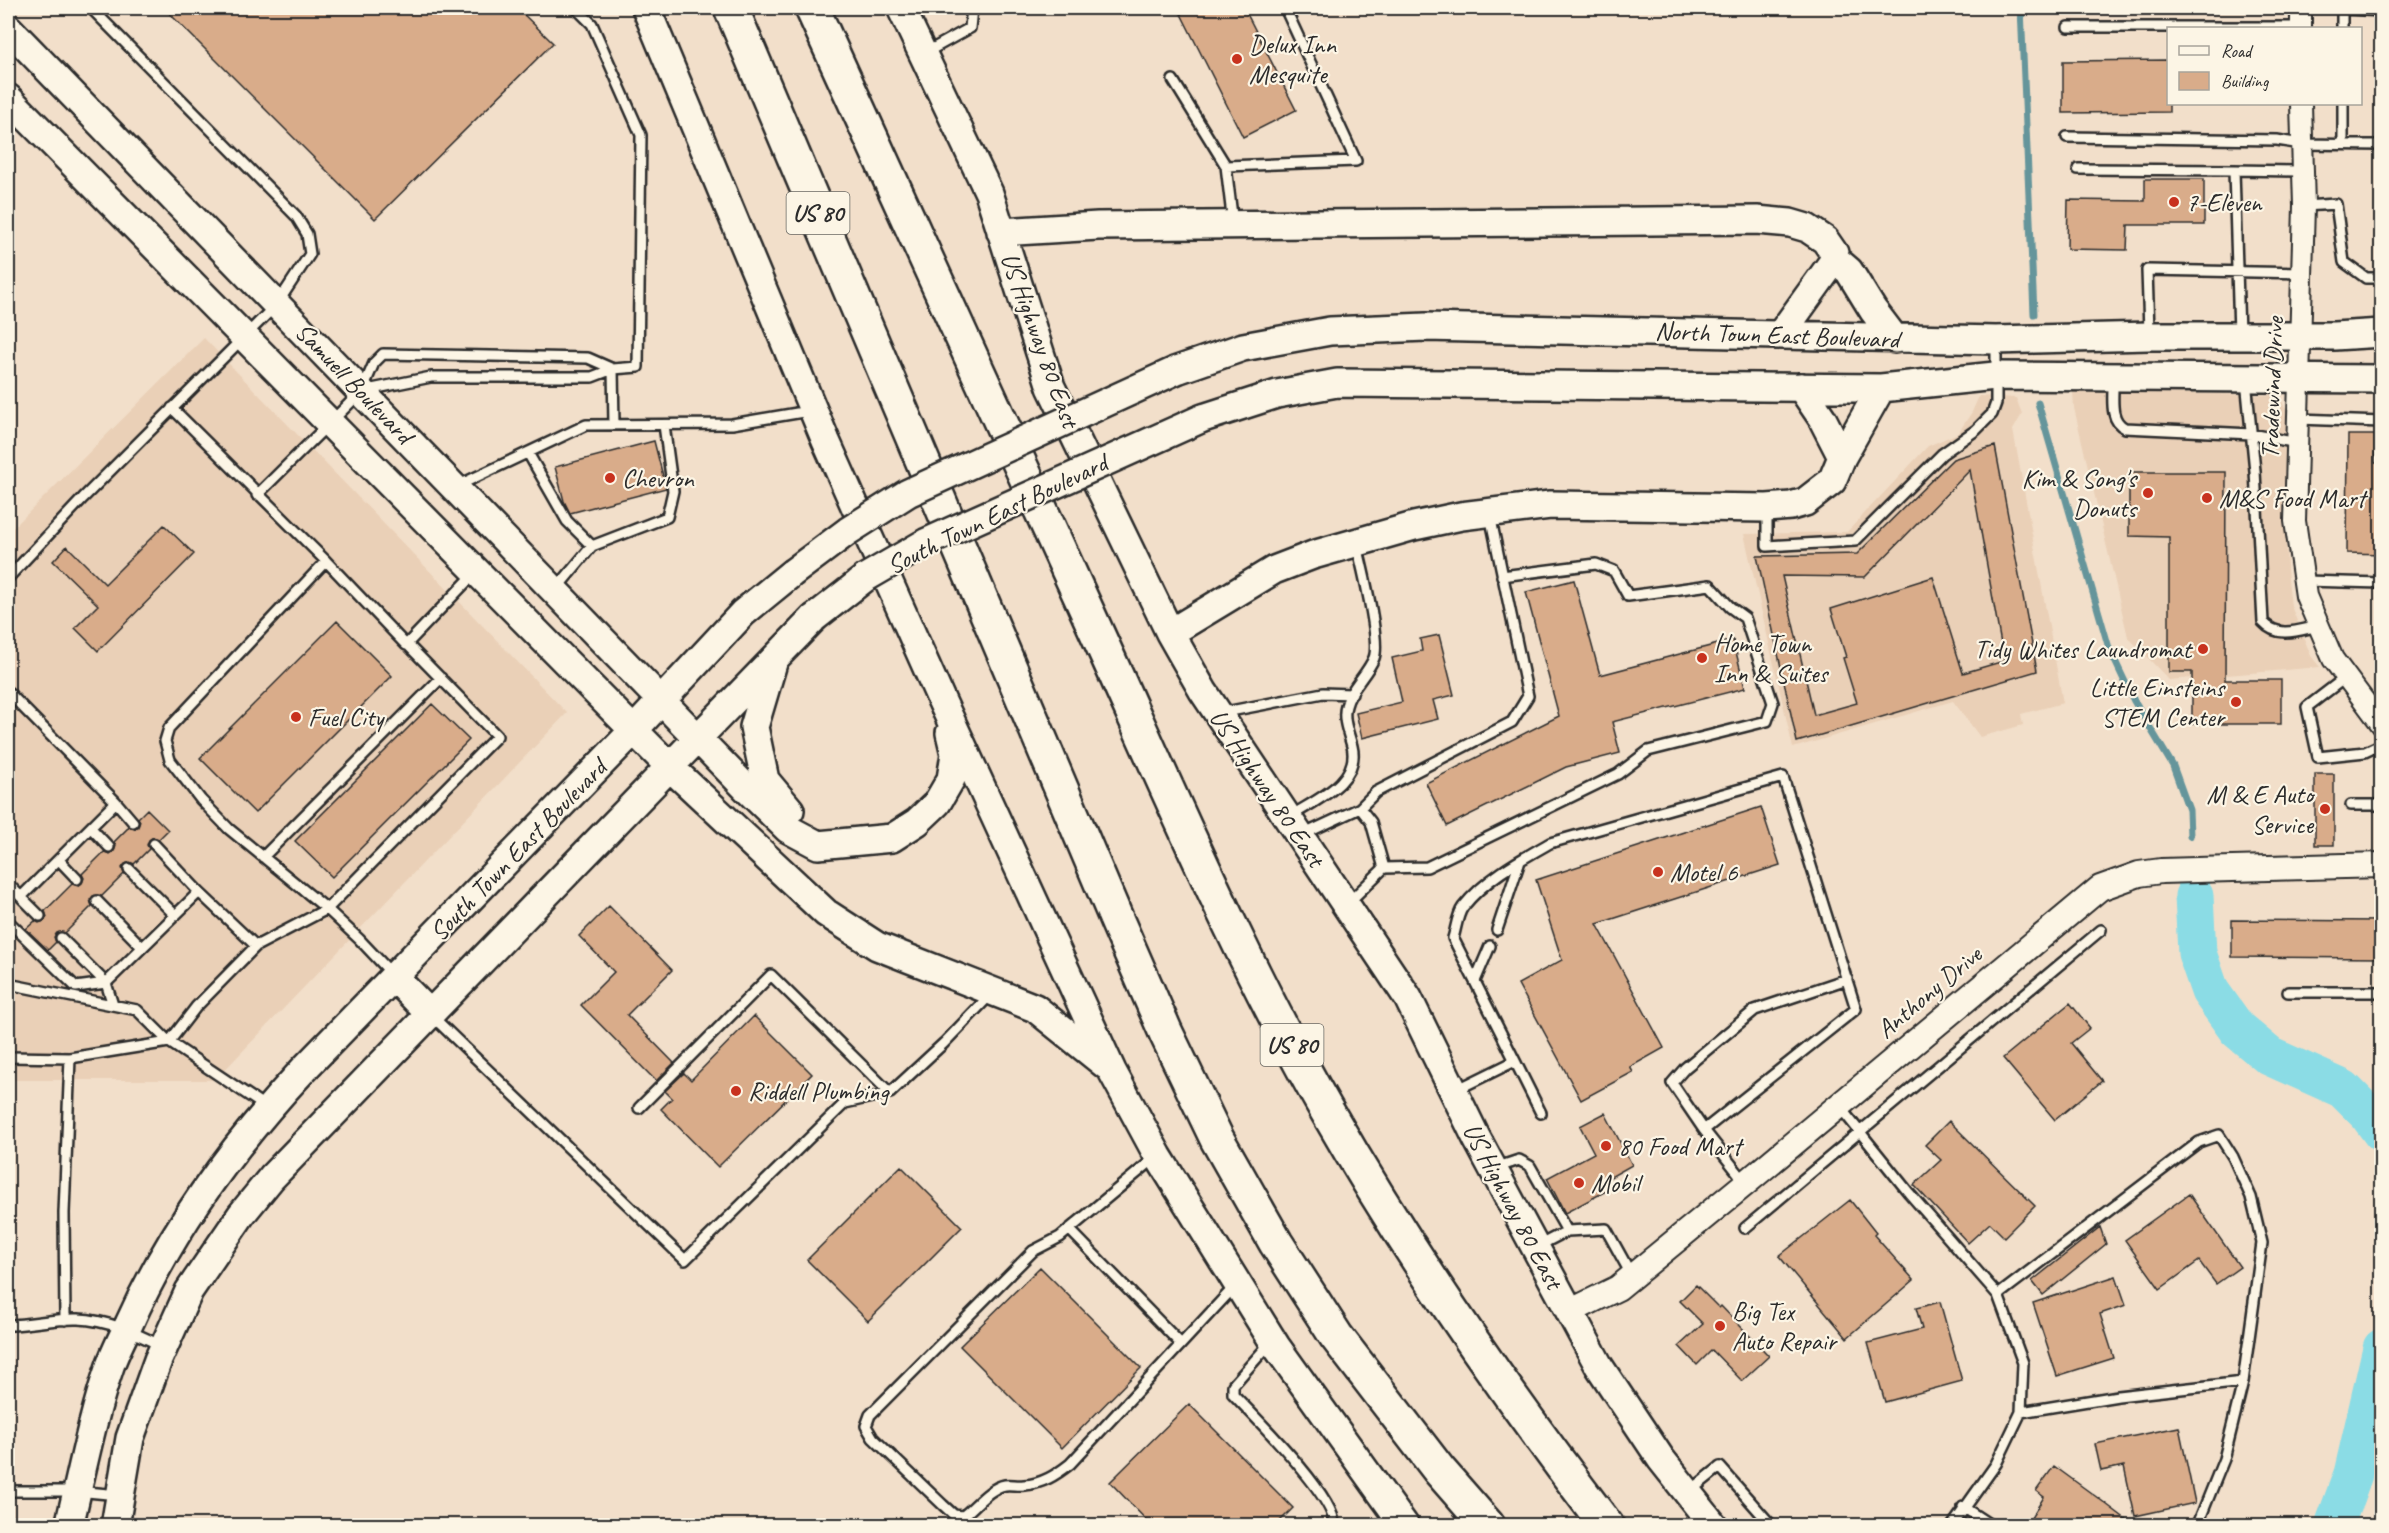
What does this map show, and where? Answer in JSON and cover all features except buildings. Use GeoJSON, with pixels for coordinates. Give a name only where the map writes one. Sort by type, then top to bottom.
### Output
{"type":"FeatureCollection","features":[{"type":"Feature","properties":{"kind":"highway","name":"US 80"},"geometry":{"type":"LineString","coordinates":[[731,8],[1123,934],[1166,1033],[1217,1139],[1276,1243],[1336,1336],[1439,1470],[1488,1526]]}},
{"type":"Feature","properties":{"kind":"highway","name":"US 80"},"geometry":{"type":"LineString","coordinates":[[812,8],[1184,824],[1268,999],[1327,1111],[1411,1248],[1476,1348],[1547,1448],[1607,1526]]}},
{"type":"Feature","properties":{"kind":"main road"},"geometry":{"type":"LineString","coordinates":[[646,8],[814,410],[940,697],[1112,1071],[1158,1156],[1272,1340],[1405,1526]]}},
{"type":"Feature","properties":{"kind":"main road","name":"US Highway 80 East"},"geometry":{"type":"LineString","coordinates":[[902,8],[989,193],[1051,387],[1170,633],[1218,713],[1408,999],[1493,1168],[1599,1366],[1660,1459],[1714,1526]]}},
{"type":"Feature","properties":{"kind":"main road","name":"Samuell Boulevard"},"geometry":{"type":"LineString","coordinates":[[8,28],[788,829],[818,845],[892,838],[917,822],[938,803],[951,779],[955,754],[940,697]]}},
{"type":"Feature","properties":{"kind":"main road","name":"Samuell Boulevard"},"geometry":{"type":"LineString","coordinates":[[8,98],[671,768],[826,913],[877,946],[1035,1008],[1112,1071]]}},
{"type":"Feature","properties":{"kind":"main road"},"geometry":{"type":"LineString","coordinates":[[1001,232],[1098,226],[1757,220],[1790,223],[1807,228],[1825,240],[1834,253],[1835,259],[1849,271],[1894,339]]}},
{"type":"Feature","properties":{"kind":"main road"},"geometry":{"type":"LineString","coordinates":[[1781,334],[1835,259]]}},
{"type":"Feature","properties":{"kind":"main road","name":"North Town East Boulevard"},"geometry":{"type":"LineString","coordinates":[[1177,370],[1243,347],[1330,331],[1426,327],[1996,340],[2382,333]]}},
{"type":"Feature","properties":{"kind":"main road","name":"South Town East Boulevard"},"geometry":{"type":"LineString","coordinates":[[69,1526],[95,1416],[110,1365],[150,1278],[214,1178],[268,1108],[634,730],[743,613],[792,573],[848,531],[908,493],[1177,370]]}},
{"type":"Feature","properties":{"kind":"main road","name":"North Town East Boulevard"},"geometry":{"type":"LineString","coordinates":[[1203,418],[1277,394],[1337,383],[1881,388],[1995,376],[2382,379]]}},
{"type":"Feature","properties":{"kind":"main road"},"geometry":{"type":"LineString","coordinates":[[1801,387],[1822,417],[1842,457]]}},
{"type":"Feature","properties":{"kind":"main road"},"geometry":{"type":"LineString","coordinates":[[1170,633],[1274,570],[1313,555],[1414,526],[1550,505],[1767,508],[1805,502],[1832,481],[1842,457],[1881,388]]}},
{"type":"Feature","properties":{"kind":"main road","name":"South Town East Boulevard"},"geometry":{"type":"LineString","coordinates":[[115,1526],[130,1438],[164,1347],[189,1292],[247,1208],[272,1177],[814,618],[865,578],[927,542],[1203,418]]}},
{"type":"Feature","properties":{"kind":"main road"},"geometry":{"type":"LineString","coordinates":[[775,658],[754,728],[765,780],[795,817],[845,841]]}},
{"type":"Feature","properties":{"kind":"main road"},"geometry":{"type":"LineString","coordinates":[[394,977],[430,1014]]}},
{"type":"Feature","properties":{"kind":"street","name":"Tradewind Drive"},"geometry":{"type":"LineString","coordinates":[[2301,105],[2304,206],[2295,520],[2306,596],[2333,659],[2382,725]]}},
{"type":"Feature","properties":{"kind":"street","name":"Anthony Drive"},"geometry":{"type":"LineString","coordinates":[[1569,1312],[1618,1287],[1632,1276],[2100,888],[2139,874],[2161,871],[2382,865]]}},
{"type":"Feature","properties":{"kind":"lane"},"geometry":{"type":"LineString","coordinates":[[8,578],[276,304],[310,254],[307,234],[296,216],[91,8]]}},
{"type":"Feature","properties":{"kind":"lane"},"geometry":{"type":"LineString","coordinates":[[362,392],[431,377],[592,377],[613,369],[638,368],[641,135],[592,24],[576,8]]}},
{"type":"Feature","properties":{"kind":"lane"},"geometry":{"type":"LineString","coordinates":[[923,54],[970,28],[972,8]]}},
{"type":"Feature","properties":{"kind":"lane"},"geometry":{"type":"LineString","coordinates":[[1226,166],[1356,161],[1285,8]]}},
{"type":"Feature","properties":{"kind":"lane"},"geometry":{"type":"LineString","coordinates":[[2342,27],[2342,8],[2382,10]]}},
{"type":"Feature","properties":{"kind":"lane"},"geometry":{"type":"LineString","coordinates":[[2068,27],[2301,21]]}},
{"type":"Feature","properties":{"kind":"lane"},"geometry":{"type":"LineString","coordinates":[[1173,80],[1226,166],[1233,225]]}},
{"type":"Feature","properties":{"kind":"lane"},"geometry":{"type":"LineString","coordinates":[[2343,105],[2343,144]]}},
{"type":"Feature","properties":{"kind":"lane"},"geometry":{"type":"LineString","coordinates":[[2067,137],[2277,140],[2301,144],[2382,145]]}},
{"type":"Feature","properties":{"kind":"lane"},"geometry":{"type":"LineString","coordinates":[[2078,169],[2302,171]]}},
{"type":"Feature","properties":{"kind":"lane"},"geometry":{"type":"LineString","coordinates":[[2234,171],[2239,336]]}},
{"type":"Feature","properties":{"kind":"lane"},"geometry":{"type":"LineString","coordinates":[[2304,206],[2336,204],[2344,262],[2366,278],[2382,278]]}},
{"type":"Feature","properties":{"kind":"lane"},"geometry":{"type":"LineString","coordinates":[[2149,336],[2147,270],[2302,273]]}},
{"type":"Feature","properties":{"kind":"lane"},"geometry":{"type":"LineString","coordinates":[[1767,508],[1767,546],[1855,541],[1942,454],[1976,430],[1992,414],[1996,403],[1996,340]]}},
{"type":"Feature","properties":{"kind":"lane"},"geometry":{"type":"LineString","coordinates":[[257,495],[362,392],[374,363],[383,354],[588,358],[613,369]]}},
{"type":"Feature","properties":{"kind":"lane"},"geometry":{"type":"LineString","coordinates":[[613,369],[614,425]]}},
{"type":"Feature","properties":{"kind":"lane"},"geometry":{"type":"LineString","coordinates":[[2113,377],[2114,416],[2119,424],[2126,428],[2252,434],[2297,443]]}},
{"type":"Feature","properties":{"kind":"lane"},"geometry":{"type":"LineString","coordinates":[[2246,378],[2256,471],[2263,622],[2270,630],[2279,633],[2319,626]]}},
{"type":"Feature","properties":{"kind":"lane"},"geometry":{"type":"LineString","coordinates":[[8,1057],[70,1058],[169,1042],[196,1007],[256,946],[327,909],[496,736],[326,561],[257,495],[172,408]]}},
{"type":"Feature","properties":{"kind":"lane"},"geometry":{"type":"LineString","coordinates":[[455,487],[586,425],[732,424],[814,410]]}},
{"type":"Feature","properties":{"kind":"lane"},"geometry":{"type":"LineString","coordinates":[[2298,419],[2382,422]]}},
{"type":"Feature","properties":{"kind":"lane"},"geometry":{"type":"LineString","coordinates":[[555,590],[592,546],[667,517],[673,491],[664,425]]}},
{"type":"Feature","properties":{"kind":"lane"},"geometry":{"type":"LineString","coordinates":[[528,453],[567,521],[592,546]]}},
{"type":"Feature","properties":{"kind":"lane"},"geometry":{"type":"LineString","coordinates":[[1294,827],[1360,808],[1376,792],[1512,722],[1528,696],[1490,513]]}},
{"type":"Feature","properties":{"kind":"lane"},"geometry":{"type":"LineString","coordinates":[[1294,827],[1349,774],[1355,756],[1345,720],[1345,707],[1369,668],[1376,650],[1357,543]]}},
{"type":"Feature","properties":{"kind":"lane"},"geometry":{"type":"LineString","coordinates":[[326,561],[169,728],[165,741],[170,760],[183,779],[229,829],[327,909],[394,977]]}},
{"type":"Feature","properties":{"kind":"lane"},"geometry":{"type":"LineString","coordinates":[[1345,905],[1384,868],[1427,867],[1617,774],[1648,751],[1767,721],[1773,703],[1745,618],[1730,607],[1710,585],[1629,596],[1614,571],[1596,564],[1502,576]]}},
{"type":"Feature","properties":{"kind":"lane"},"geometry":{"type":"LineString","coordinates":[[407,644],[477,571]]}},
{"type":"Feature","properties":{"kind":"lane"},"geometry":{"type":"LineString","coordinates":[[2304,581],[2382,583]]}},
{"type":"Feature","properties":{"kind":"lane"},"geometry":{"type":"LineString","coordinates":[[2346,677],[2307,707],[2318,757],[2365,752],[2382,744]]}},
{"type":"Feature","properties":{"kind":"lane"},"geometry":{"type":"LineString","coordinates":[[263,857],[441,678]]}},
{"type":"Feature","properties":{"kind":"lane"},"geometry":{"type":"LineString","coordinates":[[8,692],[133,822]]}},
{"type":"Feature","properties":{"kind":"lane"},"geometry":{"type":"LineString","coordinates":[[1218,713],[1323,693],[1352,694]]}},
{"type":"Feature","properties":{"kind":"lane"},"geometry":{"type":"LineString","coordinates":[[1541,1113],[1453,938],[1462,909],[1487,884],[1520,860],[1550,843],[1783,777],[1856,1009],[1704,1130]]}},
{"type":"Feature","properties":{"kind":"lane"},"geometry":{"type":"LineString","coordinates":[[21,897],[116,802]]}},
{"type":"Feature","properties":{"kind":"lane"},"geometry":{"type":"LineString","coordinates":[[2351,805],[2382,805]]}},
{"type":"Feature","properties":{"kind":"lane"},"geometry":{"type":"LineString","coordinates":[[1360,808],[1371,822],[1384,868]]}},
{"type":"Feature","properties":{"kind":"lane"},"geometry":{"type":"LineString","coordinates":[[91,828],[109,847]]}},
{"type":"Feature","properties":{"kind":"lane"},"geometry":{"type":"LineString","coordinates":[[154,844],[199,892],[256,946]]}},
{"type":"Feature","properties":{"kind":"lane"},"geometry":{"type":"LineString","coordinates":[[59,860],[77,879]]}},
{"type":"Feature","properties":{"kind":"lane"},"geometry":{"type":"LineString","coordinates":[[1497,930],[1520,860]]}},
{"type":"Feature","properties":{"kind":"lane"},"geometry":{"type":"LineString","coordinates":[[129,869],[175,915]]}},
{"type":"Feature","properties":{"kind":"lane"},"geometry":{"type":"LineString","coordinates":[[8,884],[40,916]]}},
{"type":"Feature","properties":{"kind":"lane"},"geometry":{"type":"LineString","coordinates":[[8,921],[76,987],[106,982],[199,892]]}},
{"type":"Feature","properties":{"kind":"lane"},"geometry":{"type":"LineString","coordinates":[[97,901],[142,946]]}},
{"type":"Feature","properties":{"kind":"lane"},"geometry":{"type":"LineString","coordinates":[[1745,1228],[2101,930]]}},
{"type":"Feature","properties":{"kind":"lane"},"geometry":{"type":"LineString","coordinates":[[61,938],[106,982],[113,1005]]}},
{"type":"Feature","properties":{"kind":"lane"},"geometry":{"type":"LineString","coordinates":[[1475,981],[1490,946]]}},
{"type":"Feature","properties":{"kind":"lane"},"geometry":{"type":"LineString","coordinates":[[639,1108],[771,975],[890,1093]]}},
{"type":"Feature","properties":{"kind":"lane"},"geometry":{"type":"LineString","coordinates":[[1746,1183],[1704,1130],[1672,1083],[1685,1068],[1755,1010],[1847,979]]}},
{"type":"Feature","properties":{"kind":"lane"},"geometry":{"type":"LineString","coordinates":[[8,984],[137,1010],[169,1042],[268,1108]]}},
{"type":"Feature","properties":{"kind":"lane"},"geometry":{"type":"LineString","coordinates":[[430,1014],[685,1260],[845,1103],[890,1093],[993,992]]}},
{"type":"Feature","properties":{"kind":"lane"},"geometry":{"type":"LineString","coordinates":[[2288,992],[2382,992]]}},
{"type":"Feature","properties":{"kind":"lane"},"geometry":{"type":"LineString","coordinates":[[65,1320],[64,1213],[70,1058]]}},
{"type":"Feature","properties":{"kind":"lane"},"geometry":{"type":"LineString","coordinates":[[1454,1091],[1515,1061]]}},
{"type":"Feature","properties":{"kind":"lane"},"geometry":{"type":"LineString","coordinates":[[1839,1105],[1909,1193],[1998,1295],[2023,1363],[2021,1412],[1996,1464],[1952,1526]]}},
{"type":"Feature","properties":{"kind":"lane"},"geometry":{"type":"LineString","coordinates":[[1998,1295],[2199,1142],[2219,1136],[2233,1157],[2251,1197],[2262,1244],[2243,1382],[2224,1460],[2197,1526]]}},
{"type":"Feature","properties":{"kind":"lane"},"geometry":{"type":"LineString","coordinates":[[1158,1156],[1060,1237],[1033,1251],[870,1415],[866,1425],[873,1438],[943,1506],[954,1515],[963,1516],[995,1489],[1005,1485],[1040,1482],[1056,1475],[1070,1464],[1237,1284]]}},
{"type":"Feature","properties":{"kind":"lane"},"geometry":{"type":"LineString","coordinates":[[1493,1168],[1519,1160],[1530,1166],[1567,1231]]}},
{"type":"Feature","properties":{"kind":"lane"},"geometry":{"type":"LineString","coordinates":[[1069,1229],[1181,1344]]}},
{"type":"Feature","properties":{"kind":"lane"},"geometry":{"type":"LineString","coordinates":[[1535,1248],[1567,1231],[1606,1229],[1632,1276]]}},
{"type":"Feature","properties":{"kind":"lane"},"geometry":{"type":"LineString","coordinates":[[8,1325],[93,1320],[126,1329],[164,1347]]}},
{"type":"Feature","properties":{"kind":"lane"},"geometry":{"type":"LineString","coordinates":[[1272,1340],[1233,1385],[1233,1394],[1296,1462],[1330,1507],[1335,1520],[1334,1526]]}},
{"type":"Feature","properties":{"kind":"lane"},"geometry":{"type":"LineString","coordinates":[[2021,1412],[2118,1396],[2243,1382]]}},
{"type":"Feature","properties":{"kind":"lane"},"geometry":{"type":"LineString","coordinates":[[1687,1494],[1720,1467],[1772,1526]]}},
{"type":"Feature","properties":{"kind":"lane"},"geometry":{"type":"LineString","coordinates":[[8,1491],[77,1491],[120,1495]]}},
{"type":"Feature","properties":{"kind":"lane"},"geometry":{"type":"LineString","coordinates":[[1964,1507],[1992,1526]]}},
{"type":"Feature","properties":{"kind":"shaded area"},"geometry":{"type":"Polygon","coordinates":[[[204,338],[567,713],[215,1080],[8,1080],[8,533],[204,338]]]}},
{"type":"Feature","properties":{"kind":"shaded area"},"geometry":{"type":"Polygon","coordinates":[[[2073,392],[2274,395],[2282,402],[2290,417],[2285,512],[2291,606],[2311,656],[2320,667],[2169,680],[2128,637],[2074,408],[2073,392]]]}},
{"type":"Feature","properties":{"kind":"shaded area"},"geometry":{"type":"Polygon","coordinates":[[[1979,396],[2016,398],[2022,414],[2013,430],[2063,703],[2021,714],[2023,725],[1980,737],[1953,701],[1793,748],[1744,534],[1847,532],[1928,446],[1958,433],[1972,412],[1979,396]]]}},
{"type":"Feature","properties":{"kind":"waterway"},"geometry":{"type":"LineString","coordinates":[[2021,8],[2034,314]]}},
{"type":"Feature","properties":{"kind":"waterway"},"geometry":{"type":"LineString","coordinates":[[2038,403],[2109,648],[2134,701],[2173,766],[2189,810],[2190,836]]}},
{"type":"Feature","properties":{"kind":"waterway"},"geometry":{"type":"LineString","coordinates":[[2194,896],[2197,953],[2210,991],[2237,1029],[2269,1056],[2343,1089],[2368,1114],[2382,1133]]}},
{"type":"Feature","properties":{"kind":"waterway"},"geometry":{"type":"LineString","coordinates":[[2334,1526],[2353,1474],[2382,1348]]}},
{"type":"Feature","properties":{"kind":"place","name":"Delux Inn Mesquite"},"geometry":{"type":"Point","coordinates":[1237,59]}},
{"type":"Feature","properties":{"kind":"place","name":"7-Eleven"},"geometry":{"type":"Point","coordinates":[2174,202]}},
{"type":"Feature","properties":{"kind":"place","name":"Chevron"},"geometry":{"type":"Point","coordinates":[610,478]}},
{"type":"Feature","properties":{"kind":"place","name":"Kim & Song's Donuts"},"geometry":{"type":"Point","coordinates":[2148,493]}},
{"type":"Feature","properties":{"kind":"place","name":"M&S Food Mart"},"geometry":{"type":"Point","coordinates":[2207,498]}},
{"type":"Feature","properties":{"kind":"place","name":"Tidy Whites Laundromat"},"geometry":{"type":"Point","coordinates":[2203,649]}},
{"type":"Feature","properties":{"kind":"place","name":"Home Town Inn & Suites"},"geometry":{"type":"Point","coordinates":[1702,658]}},
{"type":"Feature","properties":{"kind":"place","name":"Little Einsteins STEM Center"},"geometry":{"type":"Point","coordinates":[2236,702]}},
{"type":"Feature","properties":{"kind":"place","name":"Fuel City"},"geometry":{"type":"Point","coordinates":[296,717]}},
{"type":"Feature","properties":{"kind":"place","name":"M & E Auto Service"},"geometry":{"type":"Point","coordinates":[2325,809]}},
{"type":"Feature","properties":{"kind":"place","name":"Motel 6"},"geometry":{"type":"Point","coordinates":[1658,872]}},
{"type":"Feature","properties":{"kind":"place","name":"Riddell Plumbing"},"geometry":{"type":"Point","coordinates":[736,1091]}},
{"type":"Feature","properties":{"kind":"place","name":"80 Food Mart"},"geometry":{"type":"Point","coordinates":[1606,1146]}},
{"type":"Feature","properties":{"kind":"place","name":"Mobil"},"geometry":{"type":"Point","coordinates":[1579,1183]}},
{"type":"Feature","properties":{"kind":"place","name":"Big Tex Auto Repair"},"geometry":{"type":"Point","coordinates":[1720,1326]}}]}
